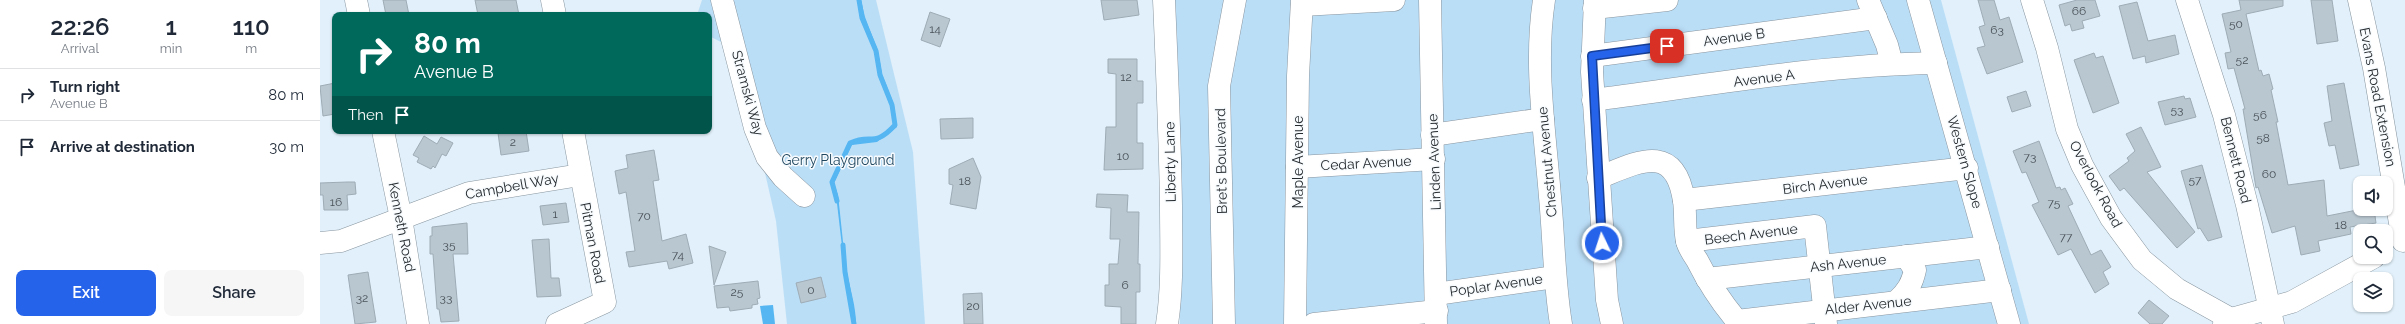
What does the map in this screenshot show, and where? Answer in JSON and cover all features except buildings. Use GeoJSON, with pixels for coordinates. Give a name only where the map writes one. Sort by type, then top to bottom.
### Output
{"type":"FeatureCollection","features":[{"type":"Feature","properties":{"kind":"street"},"geometry":{"type":"LineString","coordinates":[[356,0],[358,12]]}},
{"type":"Feature","properties":{"kind":"street"},"geometry":{"type":"LineString","coordinates":[[552,0],[554,12]]}},
{"type":"Feature","properties":{"kind":"street","name":"Stramski Way"},"geometry":{"type":"LineString","coordinates":[[722,0],[755,128],[767,157],[783,177],[804,196]]}},
{"type":"Feature","properties":{"kind":"street","name":"Liberty Lane"},"geometry":{"type":"LineString","coordinates":[[1164,0],[1169,90],[1171,227],[1171,300],[1167,324]]}},
{"type":"Feature","properties":{"kind":"street","name":"Bret's Boulevard"},"geometry":{"type":"LineString","coordinates":[[1224,324],[1219,86],[1235,0]]}},
{"type":"Feature","properties":{"kind":"street"},"geometry":{"type":"LineString","coordinates":[[1302,3],[1394,0]]}},
{"type":"Feature","properties":{"kind":"street","name":"Linden Avenue"},"geometry":{"type":"LineString","coordinates":[[1430,0],[1436,310]]}},
{"type":"Feature","properties":{"kind":"street","name":"Chestnut Avenue"},"geometry":{"type":"LineString","coordinates":[[1544,0],[1540,58],[1543,119],[1555,277],[1561,324]]}},
{"type":"Feature","properties":{"kind":"street"},"geometry":{"type":"LineString","coordinates":[[1612,324],[1607,300],[1593,100],[1592,56],[1595,4],[1667,0]]}},
{"type":"Feature","properties":{"kind":"street","name":"Western Slope"},"geometry":{"type":"LineString","coordinates":[[1918,0],[1967,168],[2009,324]]}},
{"type":"Feature","properties":{"kind":"street","name":"Overlook Road"},"geometry":{"type":"LineString","coordinates":[[2032,0],[2047,48],[2067,129],[2082,165],[2111,218],[2142,260],[2177,289],[2228,322]]}},
{"type":"Feature","properties":{"kind":"street","name":"Bennett Road"},"geometry":{"type":"LineString","coordinates":[[2187,0],[2224,115],[2271,316]]}},
{"type":"Feature","properties":{"kind":"street","name":"Evans Road Extension"},"geometry":{"type":"LineString","coordinates":[[2359,0],[2374,68],[2398,244]]}},
{"type":"Feature","properties":{"kind":"street","name":"Maple Avenue"},"geometry":{"type":"LineString","coordinates":[[1295,324],[1298,76],[1302,3]]}},
{"type":"Feature","properties":{"kind":"street"},"geometry":{"type":"LineString","coordinates":[[1872,9],[1892,64]]}},
{"type":"Feature","properties":{"kind":"street","name":"Avenue B"},"geometry":{"type":"LineString","coordinates":[[1592,56],[1872,9]]}},
{"type":"Feature","properties":{"kind":"street","name":"Avenue A"},"geometry":{"type":"LineString","coordinates":[[1593,100],[1892,64],[1936,63]]}},
{"type":"Feature","properties":{"kind":"street"},"geometry":{"type":"LineString","coordinates":[[1432,135],[1543,119]]}},
{"type":"Feature","properties":{"kind":"street","name":"Kenneth Road"},"geometry":{"type":"LineString","coordinates":[[384,134],[401,218],[418,324]]}},
{"type":"Feature","properties":{"kind":"street","name":"Pitman Road"},"geometry":{"type":"LineString","coordinates":[[557,324],[605,302],[573,134]]}},
{"type":"Feature","properties":{"kind":"street","name":"Cedar Avenue"},"geometry":{"type":"LineString","coordinates":[[1297,166],[1434,159]]}},
{"type":"Feature","properties":{"kind":"street"},"geometry":{"type":"LineString","coordinates":[[1598,178],[1642,160],[1660,161],[1671,169],[1679,182],[1684,200],[1687,242],[1717,297],[1736,322]]}},
{"type":"Feature","properties":{"kind":"street","name":"Birch Avenue"},"geometry":{"type":"LineString","coordinates":[[1684,200],[1967,168]]}},
{"type":"Feature","properties":{"kind":"street","name":"Campbell Way"},"geometry":{"type":"LineString","coordinates":[[320,243],[341,241],[469,192],[580,175]]}},
{"type":"Feature","properties":{"kind":"street","name":"Beech Avenue"},"geometry":{"type":"LineString","coordinates":[[1687,242],[1815,226],[1818,266]]}},
{"type":"Feature","properties":{"kind":"street","name":"Ash Avenue"},"geometry":{"type":"LineString","coordinates":[[1707,279],[1988,247]]}},
{"type":"Feature","properties":{"kind":"street"},"geometry":{"type":"LineString","coordinates":[[1897,301],[1908,291],[1913,280],[1915,270],[1906,256]]}},
{"type":"Feature","properties":{"kind":"street"},"geometry":{"type":"LineString","coordinates":[[2228,322],[2271,316],[2292,302],[2361,264]]}},
{"type":"Feature","properties":{"kind":"street"},"geometry":{"type":"LineString","coordinates":[[1818,266],[1825,317]]}},
{"type":"Feature","properties":{"kind":"street","name":"Poplar Avenue"},"geometry":{"type":"LineString","coordinates":[[1314,324],[1436,310],[1555,277]]}},
{"type":"Feature","properties":{"kind":"street","name":"Alder Avenue"},"geometry":{"type":"LineString","coordinates":[[1736,322],[1825,317],[1897,301],[2000,290]]}},
{"type":"Feature","properties":{"kind":"green space","name":"Gerry Playground"},"geometry":{"type":"Polygon","coordinates":[[[702,0],[876,0],[913,152],[925,324],[787,324],[776,221],[735,42],[727,45],[712,38],[712,12],[698,12],[702,0]]]}},
{"type":"Feature","properties":{"kind":"green space"},"geometry":{"type":"Polygon","coordinates":[[[1175,0],[1941,0],[2029,324],[1180,324],[1175,0]]]}},
{"type":"Feature","properties":{"kind":"water"},"geometry":{"type":"Polygon","coordinates":[[[859,0],[861,0],[865,17],[878,51],[882,74],[894,105],[897,127],[877,142],[852,145],[834,183],[838,195],[848,278],[855,311],[856,324],[854,324],[845,272],[836,195],[832,182],[850,143],[857,140],[878,138],[888,132],[895,125],[892,105],[880,75],[876,51],[862,18],[859,0]]]}},
{"type":"Feature","properties":{"kind":"water"},"geometry":{"type":"Polygon","coordinates":[[[773,305],[775,324],[763,324],[760,306],[773,305]]]}},
{"type":"Feature","properties":{"kind":"waterway"},"geometry":{"type":"LineString","coordinates":[[837,201],[832,182],[850,143],[857,140],[877,138],[888,132],[895,125],[892,105],[880,75],[876,51],[862,18],[859,0]]}},
{"type":"Feature","properties":{"kind":"waterway"},"geometry":{"type":"LineString","coordinates":[[843,245],[845,272],[854,324]]}},
{"type":"Feature","properties":{"kind":"route"},"geometry":{"type":"LineString","coordinates":[[1602,243],[1593,100],[1592,56],[1667,46]]}}]}
